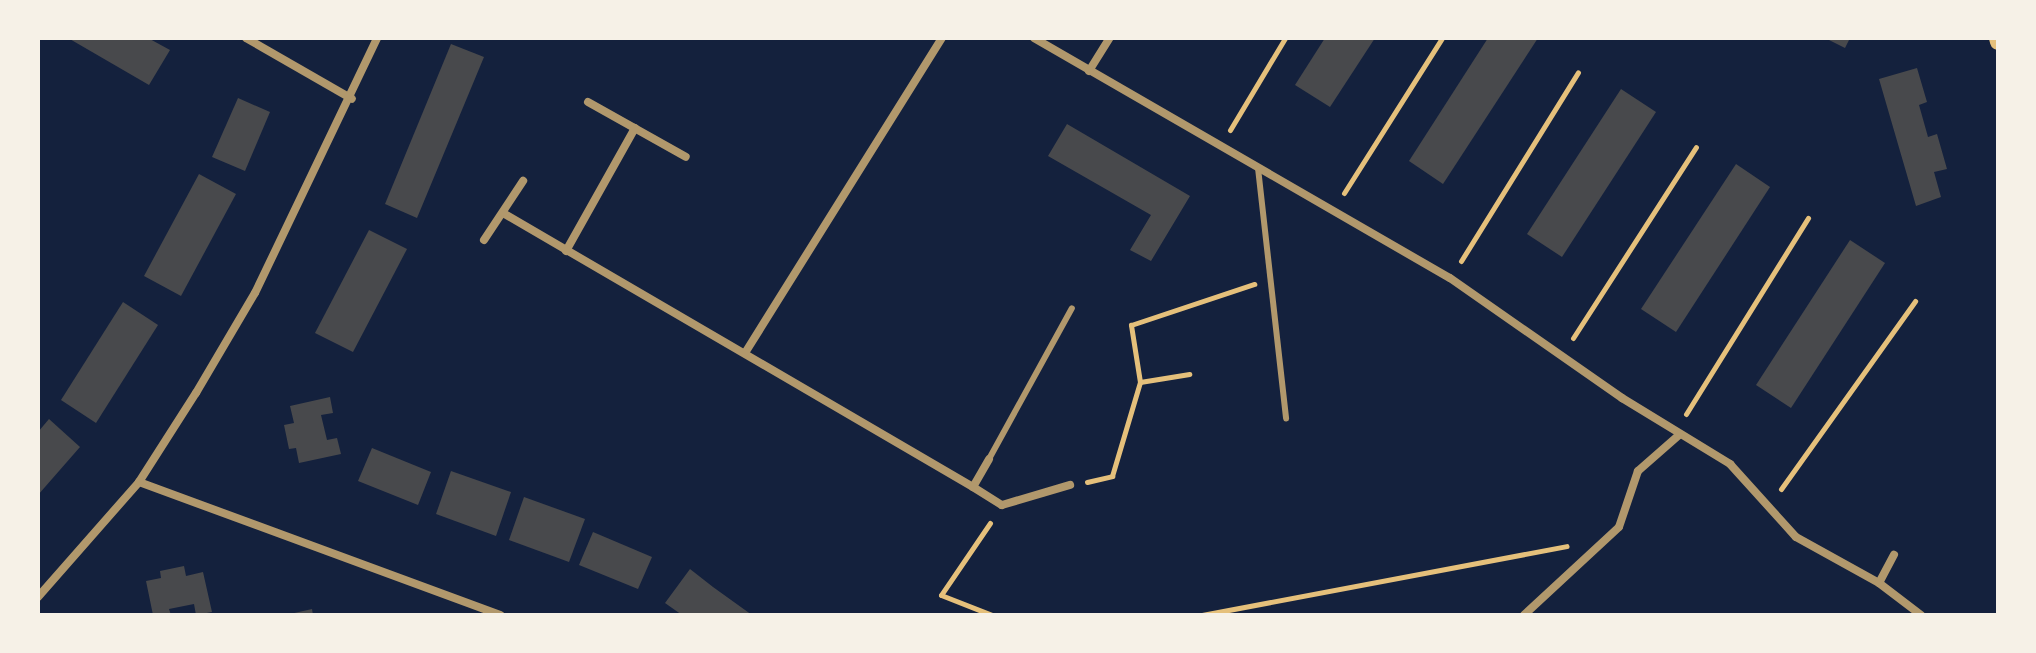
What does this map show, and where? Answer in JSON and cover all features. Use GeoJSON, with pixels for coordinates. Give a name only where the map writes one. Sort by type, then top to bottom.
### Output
{"type":"FeatureCollection","features":[{"type":"Feature","properties":{"kind":"street"},"geometry":{"type":"LineString","coordinates":[[246,38],[352,99]]}},
{"type":"Feature","properties":{"kind":"street"},"geometry":{"type":"LineString","coordinates":[[38,597],[139,482],[255,293],[352,99],[377,38]]}},
{"type":"Feature","properties":{"kind":"street"},"geometry":{"type":"LineString","coordinates":[[745,353],[942,38]]}},
{"type":"Feature","properties":{"kind":"street"},"geometry":{"type":"LineString","coordinates":[[1034,38],[1450,278],[1677,433],[1730,464],[1767,509],[1796,537],[1879,583],[1921,615]]}},
{"type":"Feature","properties":{"kind":"street"},"geometry":{"type":"LineString","coordinates":[[1089,71],[1110,38]]}},
{"type":"Feature","properties":{"kind":"street"},"geometry":{"type":"LineString","coordinates":[[588,102],[686,157]]}},
{"type":"Feature","properties":{"kind":"street"},"geometry":{"type":"LineString","coordinates":[[566,251],[635,128]]}},
{"type":"Feature","properties":{"kind":"street"},"geometry":{"type":"LineString","coordinates":[[484,240],[523,181]]}},
{"type":"Feature","properties":{"kind":"street"},"geometry":{"type":"LineString","coordinates":[[503,213],[1002,505],[1070,485]]}},
{"type":"Feature","properties":{"kind":"street"},"geometry":{"type":"LineString","coordinates":[[1524,615],[1619,527],[1638,471],[1677,433]]}},
{"type":"Feature","properties":{"kind":"street"},"geometry":{"type":"LineString","coordinates":[[973,487],[989,459]]}},
{"type":"Feature","properties":{"kind":"street"},"geometry":{"type":"LineString","coordinates":[[139,482],[500,615]]}},
{"type":"Feature","properties":{"kind":"street"},"geometry":{"type":"LineString","coordinates":[[1879,583],[1894,555]]}},
{"type":"Feature","properties":{"kind":"street"},"geometry":{"type":"LineString","coordinates":[[471,615],[479,607]]}},
{"type":"Feature","properties":{"kind":"lane"},"geometry":{"type":"LineString","coordinates":[[1258,168],[1286,418]]}},
{"type":"Feature","properties":{"kind":"lane"},"geometry":{"type":"LineString","coordinates":[[989,459],[1072,308]]}},
{"type":"Feature","properties":{"kind":"path"},"geometry":{"type":"LineString","coordinates":[[1219,147],[1285,38]]}},
{"type":"Feature","properties":{"kind":"path"},"geometry":{"type":"LineString","coordinates":[[1333,210],[1442,38]]}},
{"type":"Feature","properties":{"kind":"path"},"geometry":{"type":"LineString","coordinates":[[1450,278],[1578,72]]}},
{"type":"Feature","properties":{"kind":"path"},"geometry":{"type":"LineString","coordinates":[[1562,354],[1696,147]]}},
{"type":"Feature","properties":{"kind":"path"},"geometry":{"type":"LineString","coordinates":[[1677,433],[1808,218]]}},
{"type":"Feature","properties":{"kind":"path"},"geometry":{"type":"LineString","coordinates":[[1070,485],[1112,476],[1140,382],[1131,325],[1271,278]]}},
{"type":"Feature","properties":{"kind":"path"},"geometry":{"type":"LineString","coordinates":[[1767,509],[1915,301]]}},
{"type":"Feature","properties":{"kind":"path"},"geometry":{"type":"LineString","coordinates":[[1140,382],[1189,374]]}},
{"type":"Feature","properties":{"kind":"path"},"geometry":{"type":"LineString","coordinates":[[992,615],[941,595],[1002,505]]}},
{"type":"Feature","properties":{"kind":"path"},"geometry":{"type":"LineString","coordinates":[[1202,615],[1608,539]]}},
{"type":"Feature","properties":{"kind":"building"},"geometry":{"type":"Polygon","coordinates":[[[68,38],[148,38],[170,50],[149,85],[68,38]]]}},
{"type":"Feature","properties":{"kind":"building"},"geometry":{"type":"Polygon","coordinates":[[[1325,38],[1375,38],[1330,107],[1295,85],[1325,38]]]}},
{"type":"Feature","properties":{"kind":"building"},"geometry":{"type":"Polygon","coordinates":[[[1488,38],[1538,38],[1443,184],[1409,161],[1488,38]]]}},
{"type":"Feature","properties":{"kind":"building"},"geometry":{"type":"Polygon","coordinates":[[[1825,38],[1850,38],[1845,48],[1825,38]]]}},
{"type":"Feature","properties":{"kind":"building"},"geometry":{"type":"Polygon","coordinates":[[[451,44],[484,57],[417,218],[385,204],[451,44]]]}},
{"type":"Feature","properties":{"kind":"building"},"geometry":{"type":"Polygon","coordinates":[[[1917,68],[1927,102],[1919,105],[1928,137],[1937,134],[1947,169],[1934,172],[1941,197],[1916,206],[1879,79],[1917,68]]]}},
{"type":"Feature","properties":{"kind":"building"},"geometry":{"type":"Polygon","coordinates":[[[1621,89],[1656,112],[1562,257],[1527,234],[1621,89]]]}},
{"type":"Feature","properties":{"kind":"building"},"geometry":{"type":"Polygon","coordinates":[[[238,98],[270,112],[245,171],[212,157],[238,98]]]}},
{"type":"Feature","properties":{"kind":"building"},"geometry":{"type":"Polygon","coordinates":[[[1067,124],[1190,196],[1151,261],[1130,250],[1151,215],[1048,156],[1067,124]]]}},
{"type":"Feature","properties":{"kind":"building"},"geometry":{"type":"Polygon","coordinates":[[[1736,164],[1770,187],[1676,332],[1641,309],[1736,164]]]}},
{"type":"Feature","properties":{"kind":"building"},"geometry":{"type":"Polygon","coordinates":[[[199,174],[236,194],[181,296],[144,276],[199,174]]]}},
{"type":"Feature","properties":{"kind":"building"},"geometry":{"type":"Polygon","coordinates":[[[369,230],[407,249],[353,352],[315,333],[369,230]]]}},
{"type":"Feature","properties":{"kind":"building"},"geometry":{"type":"Polygon","coordinates":[[[1850,240],[1885,263],[1791,408],[1756,385],[1850,240]]]}},
{"type":"Feature","properties":{"kind":"building"},"geometry":{"type":"Polygon","coordinates":[[[123,302],[158,325],[96,423],[61,400],[123,302]]]}},
{"type":"Feature","properties":{"kind":"building"},"geometry":{"type":"Polygon","coordinates":[[[330,397],[333,413],[321,415],[327,440],[337,438],[341,454],[299,463],[296,448],[289,449],[284,425],[294,423],[290,406],[330,397]]]}},
{"type":"Feature","properties":{"kind":"building"},"geometry":{"type":"Polygon","coordinates":[[[49,419],[80,447],[38,495],[38,432],[49,419]]]}},
{"type":"Feature","properties":{"kind":"building"},"geometry":{"type":"Polygon","coordinates":[[[372,448],[431,472],[418,505],[358,481],[372,448]]]}},
{"type":"Feature","properties":{"kind":"building"},"geometry":{"type":"Polygon","coordinates":[[[451,471],[511,492],[496,536],[436,514],[451,471]]]}},
{"type":"Feature","properties":{"kind":"building"},"geometry":{"type":"Polygon","coordinates":[[[524,497],[585,519],[569,562],[509,540],[524,497]]]}},
{"type":"Feature","properties":{"kind":"building"},"geometry":{"type":"Polygon","coordinates":[[[593,532],[652,557],[638,589],[579,565],[593,532]]]}},
{"type":"Feature","properties":{"kind":"building"},"geometry":{"type":"Polygon","coordinates":[[[184,566],[186,576],[203,572],[212,612],[196,615],[194,604],[169,609],[171,615],[153,615],[146,581],[161,578],[160,571],[184,566]]]}},
{"type":"Feature","properties":{"kind":"building"},"geometry":{"type":"Polygon","coordinates":[[[690,569],[752,615],[682,615],[665,603],[690,569]]]}},
{"type":"Feature","properties":{"kind":"building"},"geometry":{"type":"Polygon","coordinates":[[[312,609],[313,615],[290,615],[290,614],[312,609]]]}}]}
